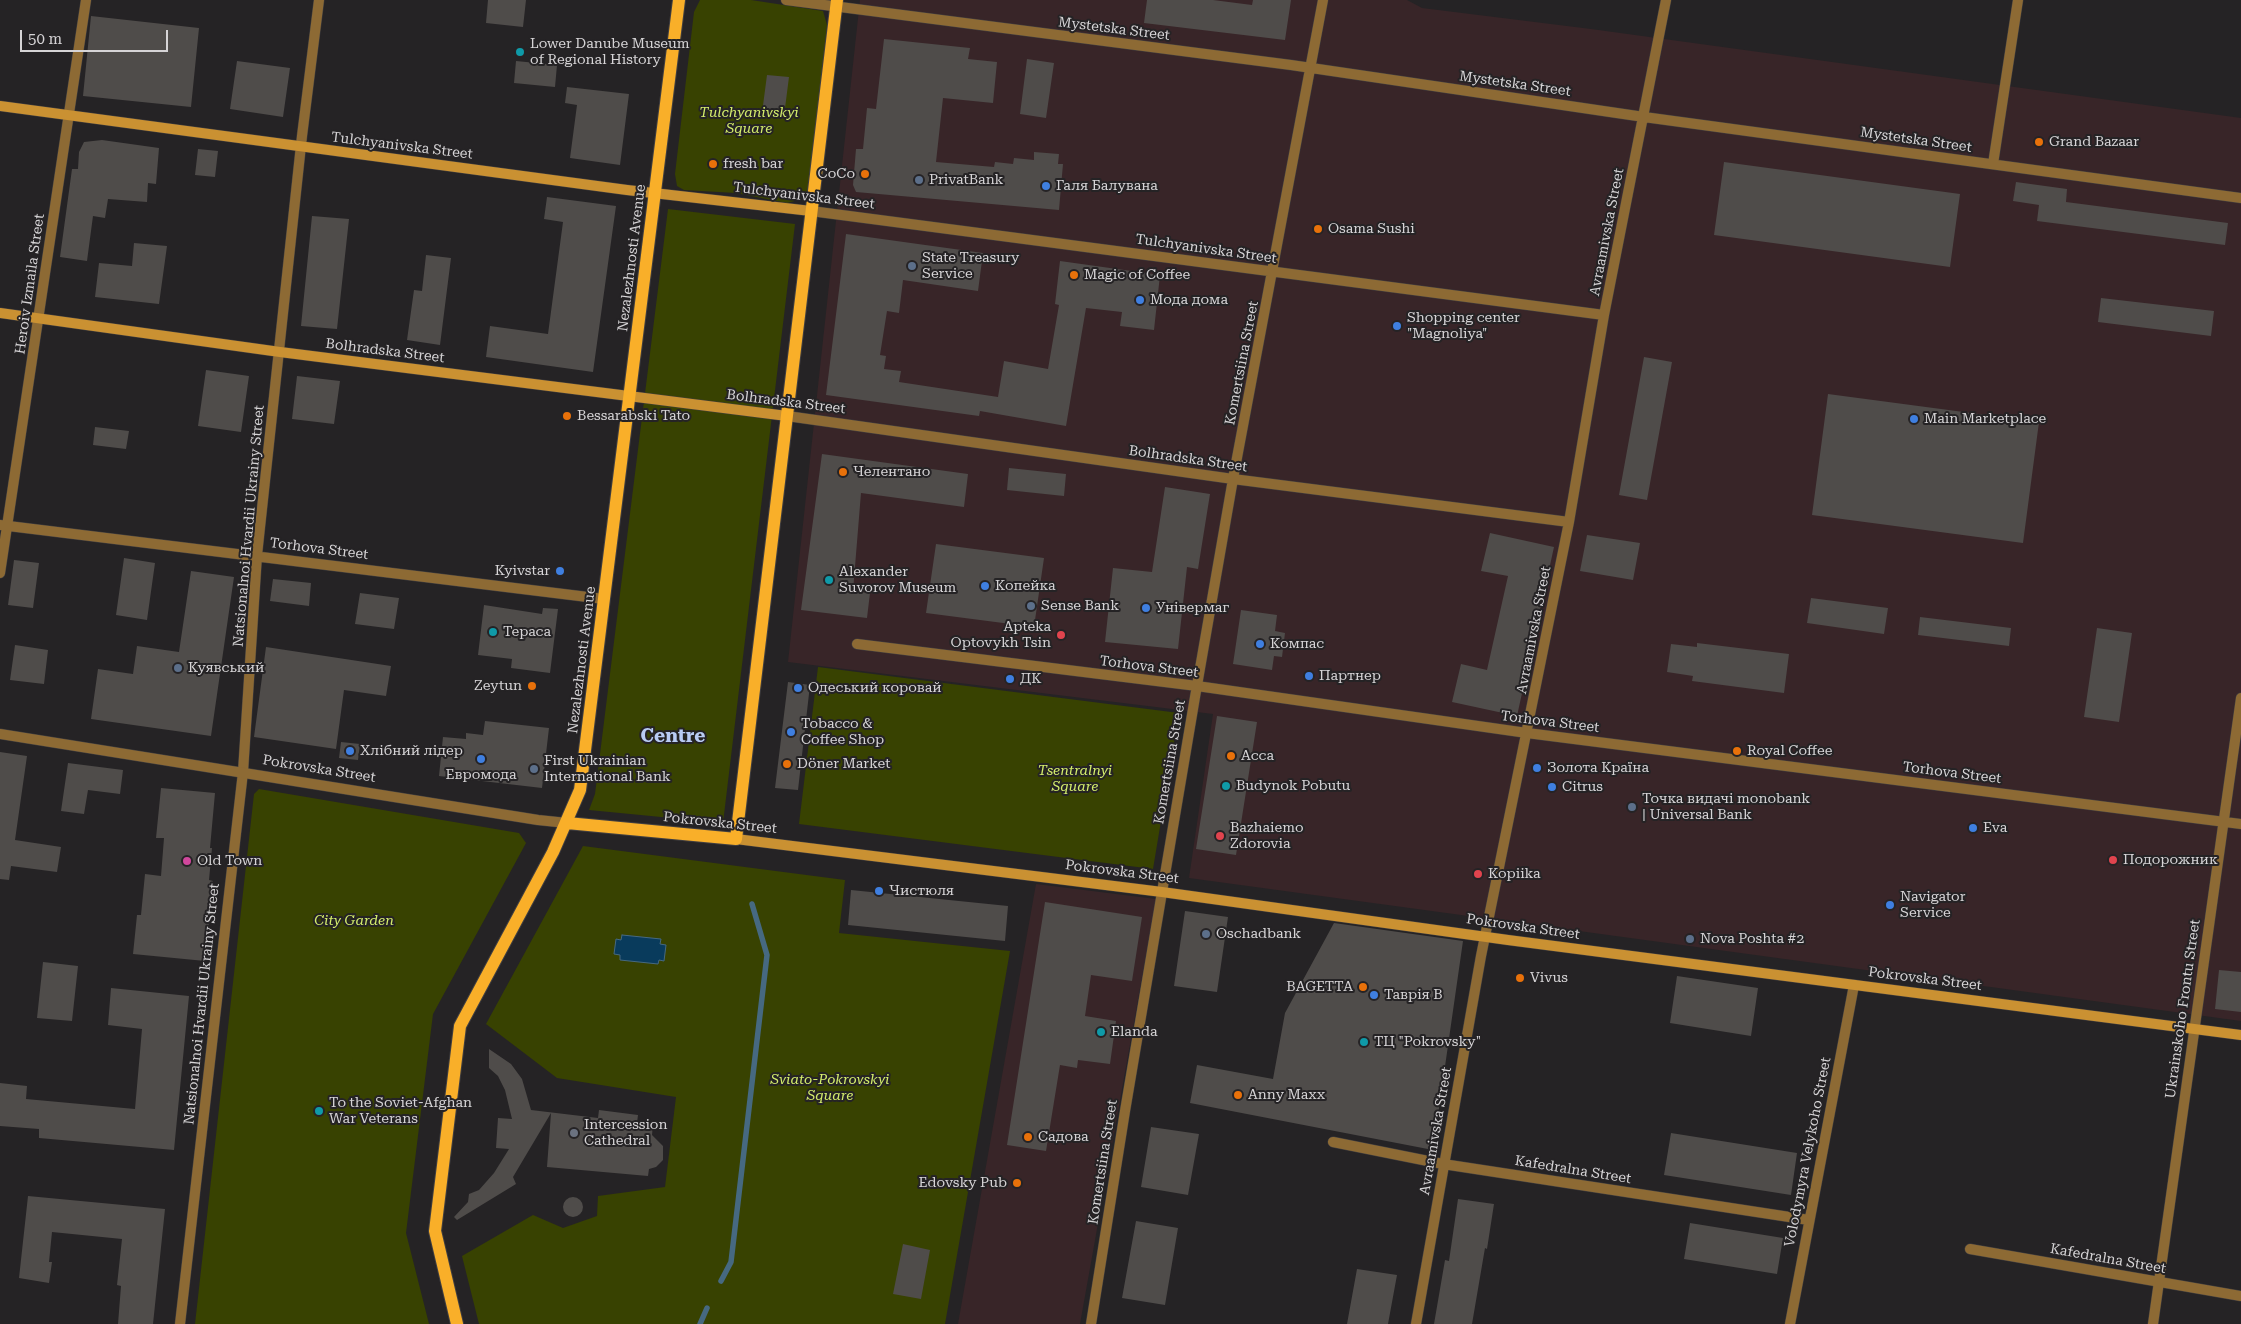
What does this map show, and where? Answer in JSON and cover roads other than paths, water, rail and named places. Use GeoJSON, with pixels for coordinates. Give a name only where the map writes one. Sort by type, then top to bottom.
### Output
{"type":"FeatureCollection","features":[{"type":"Feature","properties":{"kind":"main road","name":"Nezalezhnosti Avenue"},"geometry":{"type":"LineString","coordinates":[[457,1324],[435,1231],[460,1026],[567,822],[580,790],[679,0]]}},
{"type":"Feature","properties":{"kind":"main road"},"geometry":{"type":"LineString","coordinates":[[736,839],[837,3]]}},
{"type":"Feature","properties":{"kind":"main road","name":"Tulchyanivska Street"},"geometry":{"type":"LineString","coordinates":[[0,106],[301,147],[811,211]]}},
{"type":"Feature","properties":{"kind":"main road","name":"Bolhradska Street"},"geometry":{"type":"LineString","coordinates":[[0,313],[280,352],[787,416]]}},
{"type":"Feature","properties":{"kind":"main road","name":"Pokrovska Street"},"geometry":{"type":"LineString","coordinates":[[567,822],[736,839],[1162,892],[1485,937],[2241,1035]]}},
{"type":"Feature","properties":{"kind":"street","name":"Heroiv Izmaila Street"},"geometry":{"type":"LineString","coordinates":[[0,573],[4,526],[38,318],[86,0]]}},
{"type":"Feature","properties":{"kind":"street","name":"Natsionalnoi Hvardii Ukrainy Street"},"geometry":{"type":"LineString","coordinates":[[180,1324],[243,772],[257,556],[301,147],[319,0]]}},
{"type":"Feature","properties":{"kind":"street","name":"Mystetska Street"},"geometry":{"type":"LineString","coordinates":[[786,0],[837,3],[2241,198]]}},
{"type":"Feature","properties":{"kind":"street","name":"Komertsiina Street"},"geometry":{"type":"LineString","coordinates":[[1091,1324],[1197,686],[1323,0]]}},
{"type":"Feature","properties":{"kind":"street","name":"Avraamivska Street"},"geometry":{"type":"LineString","coordinates":[[1416,1324],[1485,937],[1569,522],[1604,315],[1666,0]]}},
{"type":"Feature","properties":{"kind":"street"},"geometry":{"type":"LineString","coordinates":[[1994,164],[2018,0]]}},
{"type":"Feature","properties":{"kind":"street","name":"Tulchyanivska Street"},"geometry":{"type":"LineString","coordinates":[[811,211],[1604,315]]}},
{"type":"Feature","properties":{"kind":"street","name":"Bolhradska Street"},"geometry":{"type":"LineString","coordinates":[[787,416],[1234,479],[1569,522]]}},
{"type":"Feature","properties":{"kind":"street","name":"Torhova Street"},"geometry":{"type":"LineString","coordinates":[[4,526],[604,599]]}},
{"type":"Feature","properties":{"kind":"street","name":"Torhova Street"},"geometry":{"type":"LineString","coordinates":[[857,644],[1197,686],[1527,733],[2241,824]]}},
{"type":"Feature","properties":{"kind":"street","name":"Ukrainskoho Frontu Street"},"geometry":{"type":"LineString","coordinates":[[2153,1324],[2241,698]]}},
{"type":"Feature","properties":{"kind":"street","name":"Pokrovska Street"},"geometry":{"type":"LineString","coordinates":[[0,734],[538,820],[567,822]]}},
{"type":"Feature","properties":{"kind":"street","name":"Volodymyra Velykoho Street"},"geometry":{"type":"LineString","coordinates":[[1790,1324],[1854,984]]}},
{"type":"Feature","properties":{"kind":"street","name":"Kafedralna Street"},"geometry":{"type":"LineString","coordinates":[[1333,1142],[1444,1164],[1809,1220]]}},
{"type":"Feature","properties":{"kind":"street","name":"Kafedralna Street"},"geometry":{"type":"LineString","coordinates":[[1970,1249],[2241,1296]]}},
{"type":"Feature","properties":{"kind":"water"},"geometry":{"type":"Polygon","coordinates":[[[622,935],[661,939],[660,944],[666,945],[664,961],[659,960],[658,964],[620,960],[620,955],[614,954],[616,939],[621,940],[622,935]]]}},
{"type":"Feature","properties":{"kind":"waterway"},"geometry":{"type":"LineString","coordinates":[[721,1281],[731,1262],[767,955],[752,904]]}},
{"type":"Feature","properties":{"kind":"waterway"},"geometry":{"type":"LineString","coordinates":[[700,1324],[707,1308]]}},
{"type":"Feature","properties":{"kind":"place","name":"Lower Danube Museum of Regional History"},"geometry":{"type":"Point","coordinates":[520,52]}},
{"type":"Feature","properties":{"kind":"place","name":"Grand Bazaar"},"geometry":{"type":"Point","coordinates":[2039,142]}},
{"type":"Feature","properties":{"kind":"place","name":"fresh bar"},"geometry":{"type":"Point","coordinates":[713,164]}},
{"type":"Feature","properties":{"kind":"place","name":"CoCo"},"geometry":{"type":"Point","coordinates":[865,174]}},
{"type":"Feature","properties":{"kind":"place","name":"PrivatBank"},"geometry":{"type":"Point","coordinates":[919,180]}},
{"type":"Feature","properties":{"kind":"place","name":"Галя Балувана"},"geometry":{"type":"Point","coordinates":[1046,186]}},
{"type":"Feature","properties":{"kind":"place","name":"Osama Sushi"},"geometry":{"type":"Point","coordinates":[1318,229]}},
{"type":"Feature","properties":{"kind":"place","name":"State Treasury Service"},"geometry":{"type":"Point","coordinates":[912,266]}},
{"type":"Feature","properties":{"kind":"place","name":"Magic of Coffee"},"geometry":{"type":"Point","coordinates":[1074,275]}},
{"type":"Feature","properties":{"kind":"place","name":"Мода дома"},"geometry":{"type":"Point","coordinates":[1140,300]}},
{"type":"Feature","properties":{"kind":"place","name":"Shopping center \"Magnoliya\""},"geometry":{"type":"Point","coordinates":[1397,326]}},
{"type":"Feature","properties":{"kind":"place","name":"Bessarabski Tato"},"geometry":{"type":"Point","coordinates":[567,416]}},
{"type":"Feature","properties":{"kind":"place","name":"Main Marketplace"},"geometry":{"type":"Point","coordinates":[1914,419]}},
{"type":"Feature","properties":{"kind":"place","name":"Челентано"},"geometry":{"type":"Point","coordinates":[843,472]}},
{"type":"Feature","properties":{"kind":"place","name":"Kyivstar"},"geometry":{"type":"Point","coordinates":[560,571]}},
{"type":"Feature","properties":{"kind":"place","name":"Alexander Suvorov Museum"},"geometry":{"type":"Point","coordinates":[829,580]}},
{"type":"Feature","properties":{"kind":"place","name":"Копейка"},"geometry":{"type":"Point","coordinates":[985,586]}},
{"type":"Feature","properties":{"kind":"place","name":"Sense Bank"},"geometry":{"type":"Point","coordinates":[1031,606]}},
{"type":"Feature","properties":{"kind":"place","name":"Універмаг"},"geometry":{"type":"Point","coordinates":[1146,608]}},
{"type":"Feature","properties":{"kind":"place","name":"Тераса"},"geometry":{"type":"Point","coordinates":[493,632]}},
{"type":"Feature","properties":{"kind":"place","name":"Apteka Optovykh Tsin"},"geometry":{"type":"Point","coordinates":[1061,635]}},
{"type":"Feature","properties":{"kind":"place","name":"Компас"},"geometry":{"type":"Point","coordinates":[1260,644]}},
{"type":"Feature","properties":{"kind":"place","name":"Куявський"},"geometry":{"type":"Point","coordinates":[178,668]}},
{"type":"Feature","properties":{"kind":"place","name":"Партнер"},"geometry":{"type":"Point","coordinates":[1309,676]}},
{"type":"Feature","properties":{"kind":"place","name":"ДК"},"geometry":{"type":"Point","coordinates":[1010,679]}},
{"type":"Feature","properties":{"kind":"place","name":"Zeytun"},"geometry":{"type":"Point","coordinates":[532,686]}},
{"type":"Feature","properties":{"kind":"place","name":"Одеський коровай"},"geometry":{"type":"Point","coordinates":[798,688]}},
{"type":"Feature","properties":{"kind":"place","name":"Tobacco & Coffee Shop"},"geometry":{"type":"Point","coordinates":[791,732]}},
{"type":"Feature","properties":{"kind":"place","name":"Хлібний лідер"},"geometry":{"type":"Point","coordinates":[350,751]}},
{"type":"Feature","properties":{"kind":"place","name":"Royal Coffee"},"geometry":{"type":"Point","coordinates":[1737,751]}},
{"type":"Feature","properties":{"kind":"place","name":"Acca"},"geometry":{"type":"Point","coordinates":[1231,756]}},
{"type":"Feature","properties":{"kind":"place","name":"Евромода"},"geometry":{"type":"Point","coordinates":[481,759]}},
{"type":"Feature","properties":{"kind":"place","name":"Döner Market"},"geometry":{"type":"Point","coordinates":[787,764]}},
{"type":"Feature","properties":{"kind":"place","name":"Золота Країна"},"geometry":{"type":"Point","coordinates":[1537,768]}},
{"type":"Feature","properties":{"kind":"place","name":"First Ukrainian International Bank"},"geometry":{"type":"Point","coordinates":[534,769]}},
{"type":"Feature","properties":{"kind":"place","name":"Budynok Pobutu"},"geometry":{"type":"Point","coordinates":[1226,786]}},
{"type":"Feature","properties":{"kind":"place","name":"Citrus"},"geometry":{"type":"Point","coordinates":[1552,787]}},
{"type":"Feature","properties":{"kind":"place","name":"Точка видачі monobank | Universal Bank"},"geometry":{"type":"Point","coordinates":[1632,807]}},
{"type":"Feature","properties":{"kind":"place","name":"Eva"},"geometry":{"type":"Point","coordinates":[1973,828]}},
{"type":"Feature","properties":{"kind":"place","name":"Bazhaiemo Zdorovia"},"geometry":{"type":"Point","coordinates":[1220,836]}},
{"type":"Feature","properties":{"kind":"place","name":"Подорожник"},"geometry":{"type":"Point","coordinates":[2113,860]}},
{"type":"Feature","properties":{"kind":"place","name":"Old Town"},"geometry":{"type":"Point","coordinates":[187,861]}},
{"type":"Feature","properties":{"kind":"place","name":"Kopiika"},"geometry":{"type":"Point","coordinates":[1478,874]}},
{"type":"Feature","properties":{"kind":"place","name":"Чистюля"},"geometry":{"type":"Point","coordinates":[879,891]}},
{"type":"Feature","properties":{"kind":"place","name":"Navigator Service"},"geometry":{"type":"Point","coordinates":[1890,905]}},
{"type":"Feature","properties":{"kind":"place","name":"Oschadbank"},"geometry":{"type":"Point","coordinates":[1206,934]}},
{"type":"Feature","properties":{"kind":"place","name":"Nova Poshta #2"},"geometry":{"type":"Point","coordinates":[1690,939]}},
{"type":"Feature","properties":{"kind":"place","name":"Vivus"},"geometry":{"type":"Point","coordinates":[1520,978]}},
{"type":"Feature","properties":{"kind":"place","name":"BAGETTA"},"geometry":{"type":"Point","coordinates":[1363,987]}},
{"type":"Feature","properties":{"kind":"place","name":"Таврія В"},"geometry":{"type":"Point","coordinates":[1374,995]}},
{"type":"Feature","properties":{"kind":"place","name":"Elanda"},"geometry":{"type":"Point","coordinates":[1101,1032]}},
{"type":"Feature","properties":{"kind":"place","name":"ТЦ \"Pokrovsky\""},"geometry":{"type":"Point","coordinates":[1364,1042]}},
{"type":"Feature","properties":{"kind":"place","name":"Anny Maxx"},"geometry":{"type":"Point","coordinates":[1238,1095]}},
{"type":"Feature","properties":{"kind":"place","name":"To the Soviet-Afghan War Veterans"},"geometry":{"type":"Point","coordinates":[319,1111]}},
{"type":"Feature","properties":{"kind":"place","name":"Intercession Cathedral"},"geometry":{"type":"Point","coordinates":[574,1133]}},
{"type":"Feature","properties":{"kind":"place","name":"Садова"},"geometry":{"type":"Point","coordinates":[1028,1137]}},
{"type":"Feature","properties":{"kind":"place","name":"Edovsky Pub"},"geometry":{"type":"Point","coordinates":[1017,1183]}},
{"type":"Feature","properties":{"kind":"district","name":"Centre"},"geometry":{"type":"Point","coordinates":[673,736]}},
{"type":"Feature","properties":{"kind":"park label","name":"Tulchyanivskyi Square"},"geometry":{"type":"Point","coordinates":[749,122]}},
{"type":"Feature","properties":{"kind":"park label","name":"Tsentralnyi Square"},"geometry":{"type":"Point","coordinates":[1075,780]}},
{"type":"Feature","properties":{"kind":"park label","name":"City Garden"},"geometry":{"type":"Point","coordinates":[354,921]}},
{"type":"Feature","properties":{"kind":"park label","name":"Sviato-Pokrovskyi Square"},"geometry":{"type":"Point","coordinates":[830,1088]}}]}
